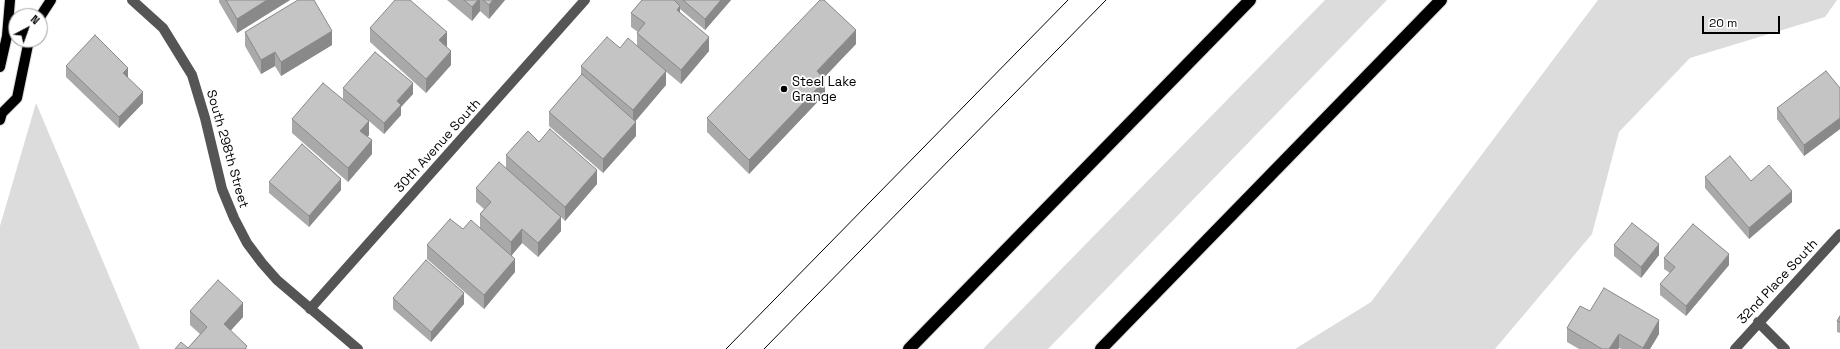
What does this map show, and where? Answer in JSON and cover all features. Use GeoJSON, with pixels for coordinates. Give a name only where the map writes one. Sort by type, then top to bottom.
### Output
{"type":"FeatureCollection","features":[{"type":"Feature","properties":{"kind":"highway"},"geometry":{"type":"LineString","coordinates":[[909,349],[1250,0]]}},
{"type":"Feature","properties":{"kind":"highway"},"geometry":{"type":"LineString","coordinates":[[1101,349],[1441,0]]}},
{"type":"Feature","properties":{"kind":"main road"},"geometry":{"type":"LineString","coordinates":[[0,67],[7,36],[10,0]]}},
{"type":"Feature","properties":{"kind":"main road"},"geometry":{"type":"LineString","coordinates":[[1,113],[17,98],[27,48]]}},
{"type":"Feature","properties":{"kind":"street","name":"South 298th Street"},"geometry":{"type":"LineString","coordinates":[[132,0],[163,28],[192,75],[205,118],[222,188],[234,218],[247,243],[277,280],[358,349]]}},
{"type":"Feature","properties":{"kind":"street","name":"30th Avenue South"},"geometry":{"type":"LineString","coordinates":[[310,309],[585,0]]}},
{"type":"Feature","properties":{"kind":"street","name":"32nd Place South"},"geometry":{"type":"LineString","coordinates":[[1735,349],[1758,322],[1840,234]]}},
{"type":"Feature","properties":{"kind":"street"},"geometry":{"type":"LineString","coordinates":[[1758,322],[1785,349]]}},
{"type":"Feature","properties":{"kind":"shaded area"},"geometry":{"type":"Polygon","coordinates":[[[1325,0],[1387,0],[1048,349],[983,349],[1325,0]]]}},
{"type":"Feature","properties":{"kind":"shaded area"},"geometry":{"type":"Polygon","coordinates":[[[1598,0],[1837,0],[1825,17],[1690,58],[1619,132],[1592,234],[1495,349],[1295,349],[1371,302],[1598,0]]]}},
{"type":"Feature","properties":{"kind":"shaded area"},"geometry":{"type":"Polygon","coordinates":[[[36,103],[140,349],[0,349],[0,226],[36,103]]]}},
{"type":"Feature","properties":{"kind":"building"},"geometry":{"type":"Polygon","coordinates":[[[226,0],[267,0],[237,19],[226,0]]]}},
{"type":"Feature","properties":{"kind":"building"},"geometry":{"type":"Polygon","coordinates":[[[298,0],[314,0],[332,31],[281,62],[275,52],[261,60],[245,32],[298,0]]]}},
{"type":"Feature","properties":{"kind":"building"},"geometry":{"type":"Polygon","coordinates":[[[395,0],[410,0],[447,32],[439,40],[451,51],[426,79],[370,28],[395,0]]]}},
{"type":"Feature","properties":{"kind":"building"},"geometry":{"type":"Polygon","coordinates":[[[464,0],[478,0],[472,7],[464,0]]]}},
{"type":"Feature","properties":{"kind":"building"},"geometry":{"type":"Polygon","coordinates":[[[483,0],[493,0],[489,5],[483,0]]]}},
{"type":"Feature","properties":{"kind":"building"},"geometry":{"type":"Polygon","coordinates":[[[642,0],[674,0],[680,6],[677,10],[709,37],[681,70],[637,33],[645,23],[631,13],[642,0]]]}},
{"type":"Feature","properties":{"kind":"building"},"geometry":{"type":"Polygon","coordinates":[[[683,0],[721,0],[705,19],[683,0]]]}},
{"type":"Feature","properties":{"kind":"building","name":"Steel Lake Grange"},"geometry":{"type":"Polygon","coordinates":[[[820,0],[824,0],[856,30],[817,71],[825,80],[749,160],[707,118],[820,0]]]}},
{"type":"Feature","properties":{"kind":"building"},"geometry":{"type":"Polygon","coordinates":[[[95,35],[128,68],[123,73],[143,92],[119,117],[66,66],[95,35]]]}},
{"type":"Feature","properties":{"kind":"building"},"geometry":{"type":"Polygon","coordinates":[[[607,37],[620,48],[628,38],[666,71],[633,110],[581,66],[607,37]]]}},
{"type":"Feature","properties":{"kind":"building"},"geometry":{"type":"Polygon","coordinates":[[[375,52],[413,83],[397,101],[401,105],[384,123],[343,88],[375,52]]]}},
{"type":"Feature","properties":{"kind":"building"},"geometry":{"type":"Polygon","coordinates":[[[1826,71],[1840,88],[1840,118],[1804,145],[1777,108],[1826,71]]]}},
{"type":"Feature","properties":{"kind":"building"},"geometry":{"type":"Polygon","coordinates":[[[582,74],[636,122],[603,159],[549,112],[582,74]]]}},
{"type":"Feature","properties":{"kind":"building"},"geometry":{"type":"Polygon","coordinates":[[[323,83],[369,121],[360,131],[372,140],[348,168],[292,119],[323,83]]]}},
{"type":"Feature","properties":{"kind":"building"},"geometry":{"type":"Polygon","coordinates":[[[550,129],[597,170],[565,207],[506,155],[528,131],[539,142],[550,129]]]}},
{"type":"Feature","properties":{"kind":"building"},"geometry":{"type":"Polygon","coordinates":[[[302,144],[341,179],[309,216],[269,182],[302,144]]]}},
{"type":"Feature","properties":{"kind":"building"},"geometry":{"type":"Polygon","coordinates":[[[1730,156],[1751,181],[1769,165],[1792,191],[1749,228],[1705,177],[1730,156]]]}},
{"type":"Feature","properties":{"kind":"building"},"geometry":{"type":"Polygon","coordinates":[[[499,162],[561,217],[538,243],[522,229],[511,242],[480,214],[491,202],[476,188],[499,162]]]}},
{"type":"Feature","properties":{"kind":"building"},"geometry":{"type":"Polygon","coordinates":[[[450,219],[463,229],[471,220],[515,259],[484,295],[427,245],[450,219]]]}},
{"type":"Feature","properties":{"kind":"building"},"geometry":{"type":"Polygon","coordinates":[[[1632,223],[1659,244],[1641,267],[1614,245],[1632,223]]]}},
{"type":"Feature","properties":{"kind":"building"},"geometry":{"type":"Polygon","coordinates":[[[1693,224],[1729,254],[1686,306],[1660,284],[1675,267],[1664,258],[1693,224]]]}},
{"type":"Feature","properties":{"kind":"building"},"geometry":{"type":"Polygon","coordinates":[[[426,260],[464,293],[431,332],[393,298],[426,260]]]}},
{"type":"Feature","properties":{"kind":"building"},"geometry":{"type":"Polygon","coordinates":[[[218,280],[243,303],[224,324],[247,346],[245,349],[175,349],[181,342],[188,348],[207,327],[190,311],[218,280]]]}},
{"type":"Feature","properties":{"kind":"building"},"geometry":{"type":"Polygon","coordinates":[[[1604,288],[1659,320],[1643,348],[1619,334],[1609,349],[1602,349],[1567,328],[1580,306],[1590,311],[1604,288]]]}},
{"type":"Feature","properties":{"kind":"tram line"},"geometry":{"type":"LineString","coordinates":[[726,349],[1068,0]]}},
{"type":"Feature","properties":{"kind":"tram line"},"geometry":{"type":"LineString","coordinates":[[764,349],[1106,0]]}},
{"type":"Feature","properties":{"kind":"place","name":"Steel Lake Grange"},"geometry":{"type":"Point","coordinates":[784,89]}}]}
